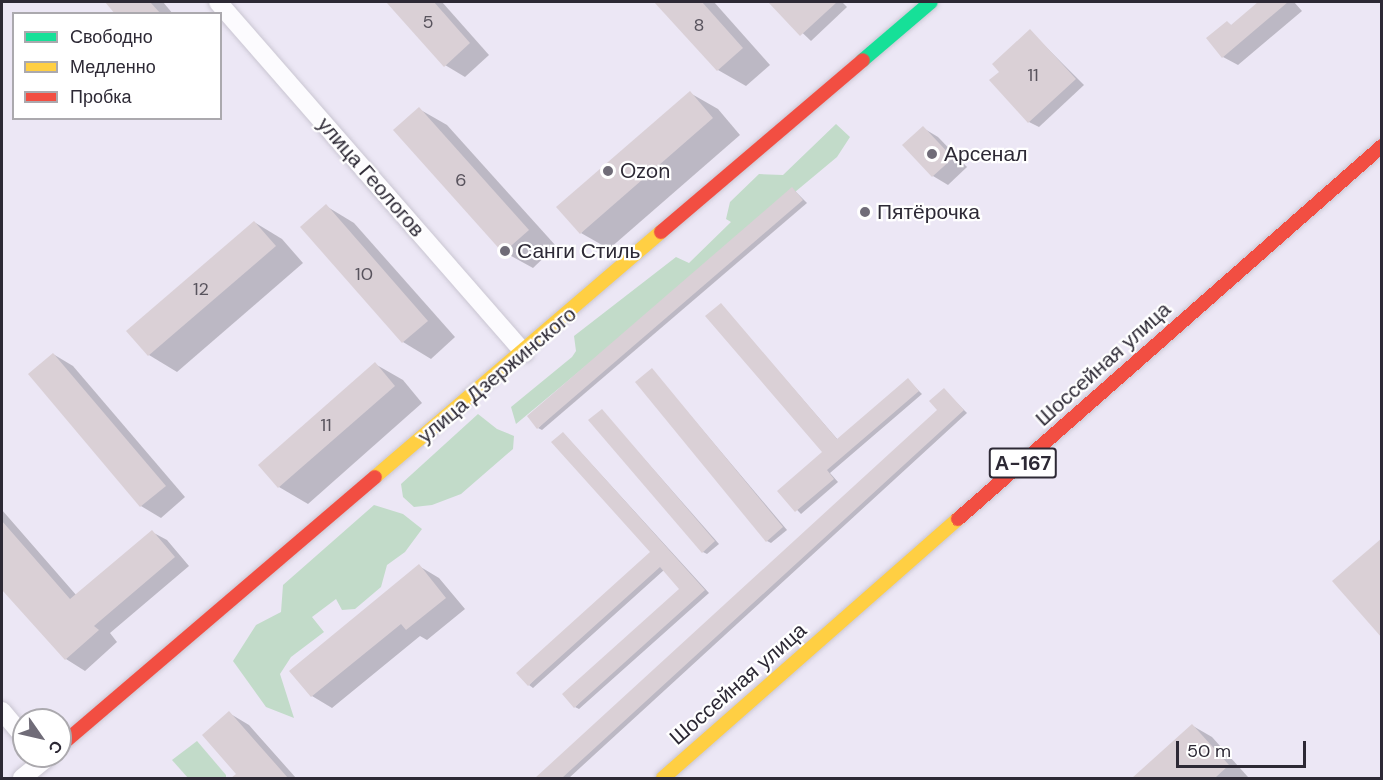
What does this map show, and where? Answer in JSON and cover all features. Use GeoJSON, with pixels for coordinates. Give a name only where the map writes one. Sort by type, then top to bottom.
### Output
{"type":"FeatureCollection","features":[{"type":"Feature","properties":{"kind":"main road","name":"улица Дзержинского"},"geometry":{"type":"LineString","coordinates":[[72,736],[524,353],[932,2]]}},
{"type":"Feature","properties":{"kind":"main road","name":"Шоссейная улица"},"geometry":{"type":"LineString","coordinates":[[663,778],[1382,146]]}},
{"type":"Feature","properties":{"kind":"street","name":"улица Геологов"},"geometry":{"type":"LineString","coordinates":[[218,2],[524,353]]}},
{"type":"Feature","properties":{"kind":"street"},"geometry":{"type":"LineString","coordinates":[[2,711],[12,723]]}},
{"type":"Feature","properties":{"kind":"green space"},"geometry":{"type":"Polygon","coordinates":[[[836,124],[850,137],[837,157],[516,424],[511,407],[572,357],[576,351],[574,336],[676,257],[689,263],[731,222],[726,219],[730,202],[759,174],[783,175],[836,124]]]}},
{"type":"Feature","properties":{"kind":"green space"},"geometry":{"type":"Polygon","coordinates":[[[478,414],[497,429],[514,436],[513,449],[461,494],[432,505],[414,507],[403,497],[401,484],[478,414]]]}},
{"type":"Feature","properties":{"kind":"green space"},"geometry":{"type":"Polygon","coordinates":[[[374,505],[403,514],[422,529],[405,552],[387,565],[381,587],[355,609],[342,610],[336,599],[312,617],[324,632],[291,657],[280,674],[294,718],[266,707],[233,661],[256,625],[281,612],[283,585],[374,505]]]}},
{"type":"Feature","properties":{"kind":"green space"},"geometry":{"type":"Polygon","coordinates":[[[197,741],[226,775],[226,778],[188,778],[172,760],[197,741]]]}},
{"type":"Feature","properties":{"kind":"building"},"geometry":{"type":"Polygon","coordinates":[[[105,2],[150,2],[159,12],[113,12],[105,2]]]}},
{"type":"Feature","properties":{"kind":"building"},"geometry":{"type":"Polygon","coordinates":[[[386,2],[434,2],[470,43],[444,67],[386,2]]]}},
{"type":"Feature","properties":{"kind":"building"},"geometry":{"type":"Polygon","coordinates":[[[654,2],[702,2],[743,48],[717,71],[654,2]]]}},
{"type":"Feature","properties":{"kind":"building"},"geometry":{"type":"Polygon","coordinates":[[[768,2],[837,2],[800,36],[768,2]]]}},
{"type":"Feature","properties":{"kind":"building"},"geometry":{"type":"Polygon","coordinates":[[[1258,2],[1288,2],[1222,58],[1206,38],[1227,21],[1231,25],[1258,2]]]}},
{"type":"Feature","properties":{"kind":"building"},"geometry":{"type":"Polygon","coordinates":[[[1030,29],[1076,79],[1028,123],[989,80],[999,72],[992,64],[1030,29]]]}},
{"type":"Feature","properties":{"kind":"building"},"geometry":{"type":"Polygon","coordinates":[[[690,91],[713,118],[580,234],[556,207],[690,91]]]}},
{"type":"Feature","properties":{"kind":"building"},"geometry":{"type":"Polygon","coordinates":[[[419,107],[529,230],[503,253],[393,130],[419,107]]]}},
{"type":"Feature","properties":{"kind":"building"},"geometry":{"type":"Polygon","coordinates":[[[923,126],[953,158],[932,177],[902,145],[923,126]]]}},
{"type":"Feature","properties":{"kind":"building"},"geometry":{"type":"Polygon","coordinates":[[[792,187],[803,200],[537,429],[527,416],[792,187]]]}},
{"type":"Feature","properties":{"kind":"building"},"geometry":{"type":"Polygon","coordinates":[[[326,204],[428,321],[402,343],[300,227],[326,204]]]}},
{"type":"Feature","properties":{"kind":"building"},"geometry":{"type":"Polygon","coordinates":[[[254,221],[276,246],[148,356],[126,331],[254,221]]]}},
{"type":"Feature","properties":{"kind":"building"},"geometry":{"type":"Polygon","coordinates":[[[721,303],[837,439],[908,378],[919,391],[827,470],[834,479],[795,512],[777,491],[822,452],[705,316],[721,303]]]}},
{"type":"Feature","properties":{"kind":"building"},"geometry":{"type":"Polygon","coordinates":[[[53,353],[166,486],[140,507],[28,374],[53,353]]]}},
{"type":"Feature","properties":{"kind":"building"},"geometry":{"type":"Polygon","coordinates":[[[375,362],[395,386],[278,488],[258,465],[375,362]]]}},
{"type":"Feature","properties":{"kind":"building"},"geometry":{"type":"Polygon","coordinates":[[[652,368],[783,527],[766,542],[635,382],[652,368]]]}},
{"type":"Feature","properties":{"kind":"building"},"geometry":{"type":"Polygon","coordinates":[[[944,388],[964,410],[562,778],[535,778],[937,410],[929,401],[944,388]]]}},
{"type":"Feature","properties":{"kind":"building"},"geometry":{"type":"Polygon","coordinates":[[[602,409],[715,541],[702,553],[588,420],[602,409]]]}},
{"type":"Feature","properties":{"kind":"building"},"geometry":{"type":"Polygon","coordinates":[[[563,432],[705,590],[574,708],[562,694],[679,589],[660,567],[528,686],[516,673],[650,552],[551,442],[563,432]]]}},
{"type":"Feature","properties":{"kind":"building"},"geometry":{"type":"Polygon","coordinates":[[[2,521],[70,599],[152,530],[175,557],[94,626],[99,630],[65,660],[2,590],[2,521]]]}},
{"type":"Feature","properties":{"kind":"building"},"geometry":{"type":"Polygon","coordinates":[[[1382,538],[1382,638],[1332,581],[1382,538]]]}},
{"type":"Feature","properties":{"kind":"building"},"geometry":{"type":"Polygon","coordinates":[[[419,564],[446,598],[406,630],[401,624],[311,697],[289,671],[419,564]]]}},
{"type":"Feature","properties":{"kind":"building"},"geometry":{"type":"Polygon","coordinates":[[[229,711],[288,778],[231,778],[236,774],[202,735],[229,711]]]}},
{"type":"Feature","properties":{"kind":"building"},"geometry":{"type":"Polygon","coordinates":[[[1192,724],[1229,765],[1215,778],[1132,778],[1192,724]]]}},
{"type":"Feature","properties":{"kind":"traffic: fast"},"geometry":{"type":"LineString","coordinates":[[863,60],[931,2]]}},
{"type":"Feature","properties":{"kind":"traffic: slow"},"geometry":{"type":"LineString","coordinates":[[375,477],[661,232]]}},
{"type":"Feature","properties":{"kind":"traffic: slow"},"geometry":{"type":"LineString","coordinates":[[663,778],[958,519]]}},
{"type":"Feature","properties":{"kind":"traffic: jam"},"geometry":{"type":"LineString","coordinates":[[661,232],[863,60]]}},
{"type":"Feature","properties":{"kind":"traffic: jam"},"geometry":{"type":"LineString","coordinates":[[958,519],[1382,146]]}},
{"type":"Feature","properties":{"kind":"traffic: jam"},"geometry":{"type":"LineString","coordinates":[[72,736],[375,477]]}},
{"type":"Feature","properties":{"kind":"place","name":"Арсенал"},"geometry":{"type":"Point","coordinates":[932,154]}},
{"type":"Feature","properties":{"kind":"place","name":"Ozon"},"geometry":{"type":"Point","coordinates":[608,171]}},
{"type":"Feature","properties":{"kind":"place","name":"Пятёрочка"},"geometry":{"type":"Point","coordinates":[865,212]}},
{"type":"Feature","properties":{"kind":"place","name":"Санги Стиль"},"geometry":{"type":"Point","coordinates":[505,251]}}]}
